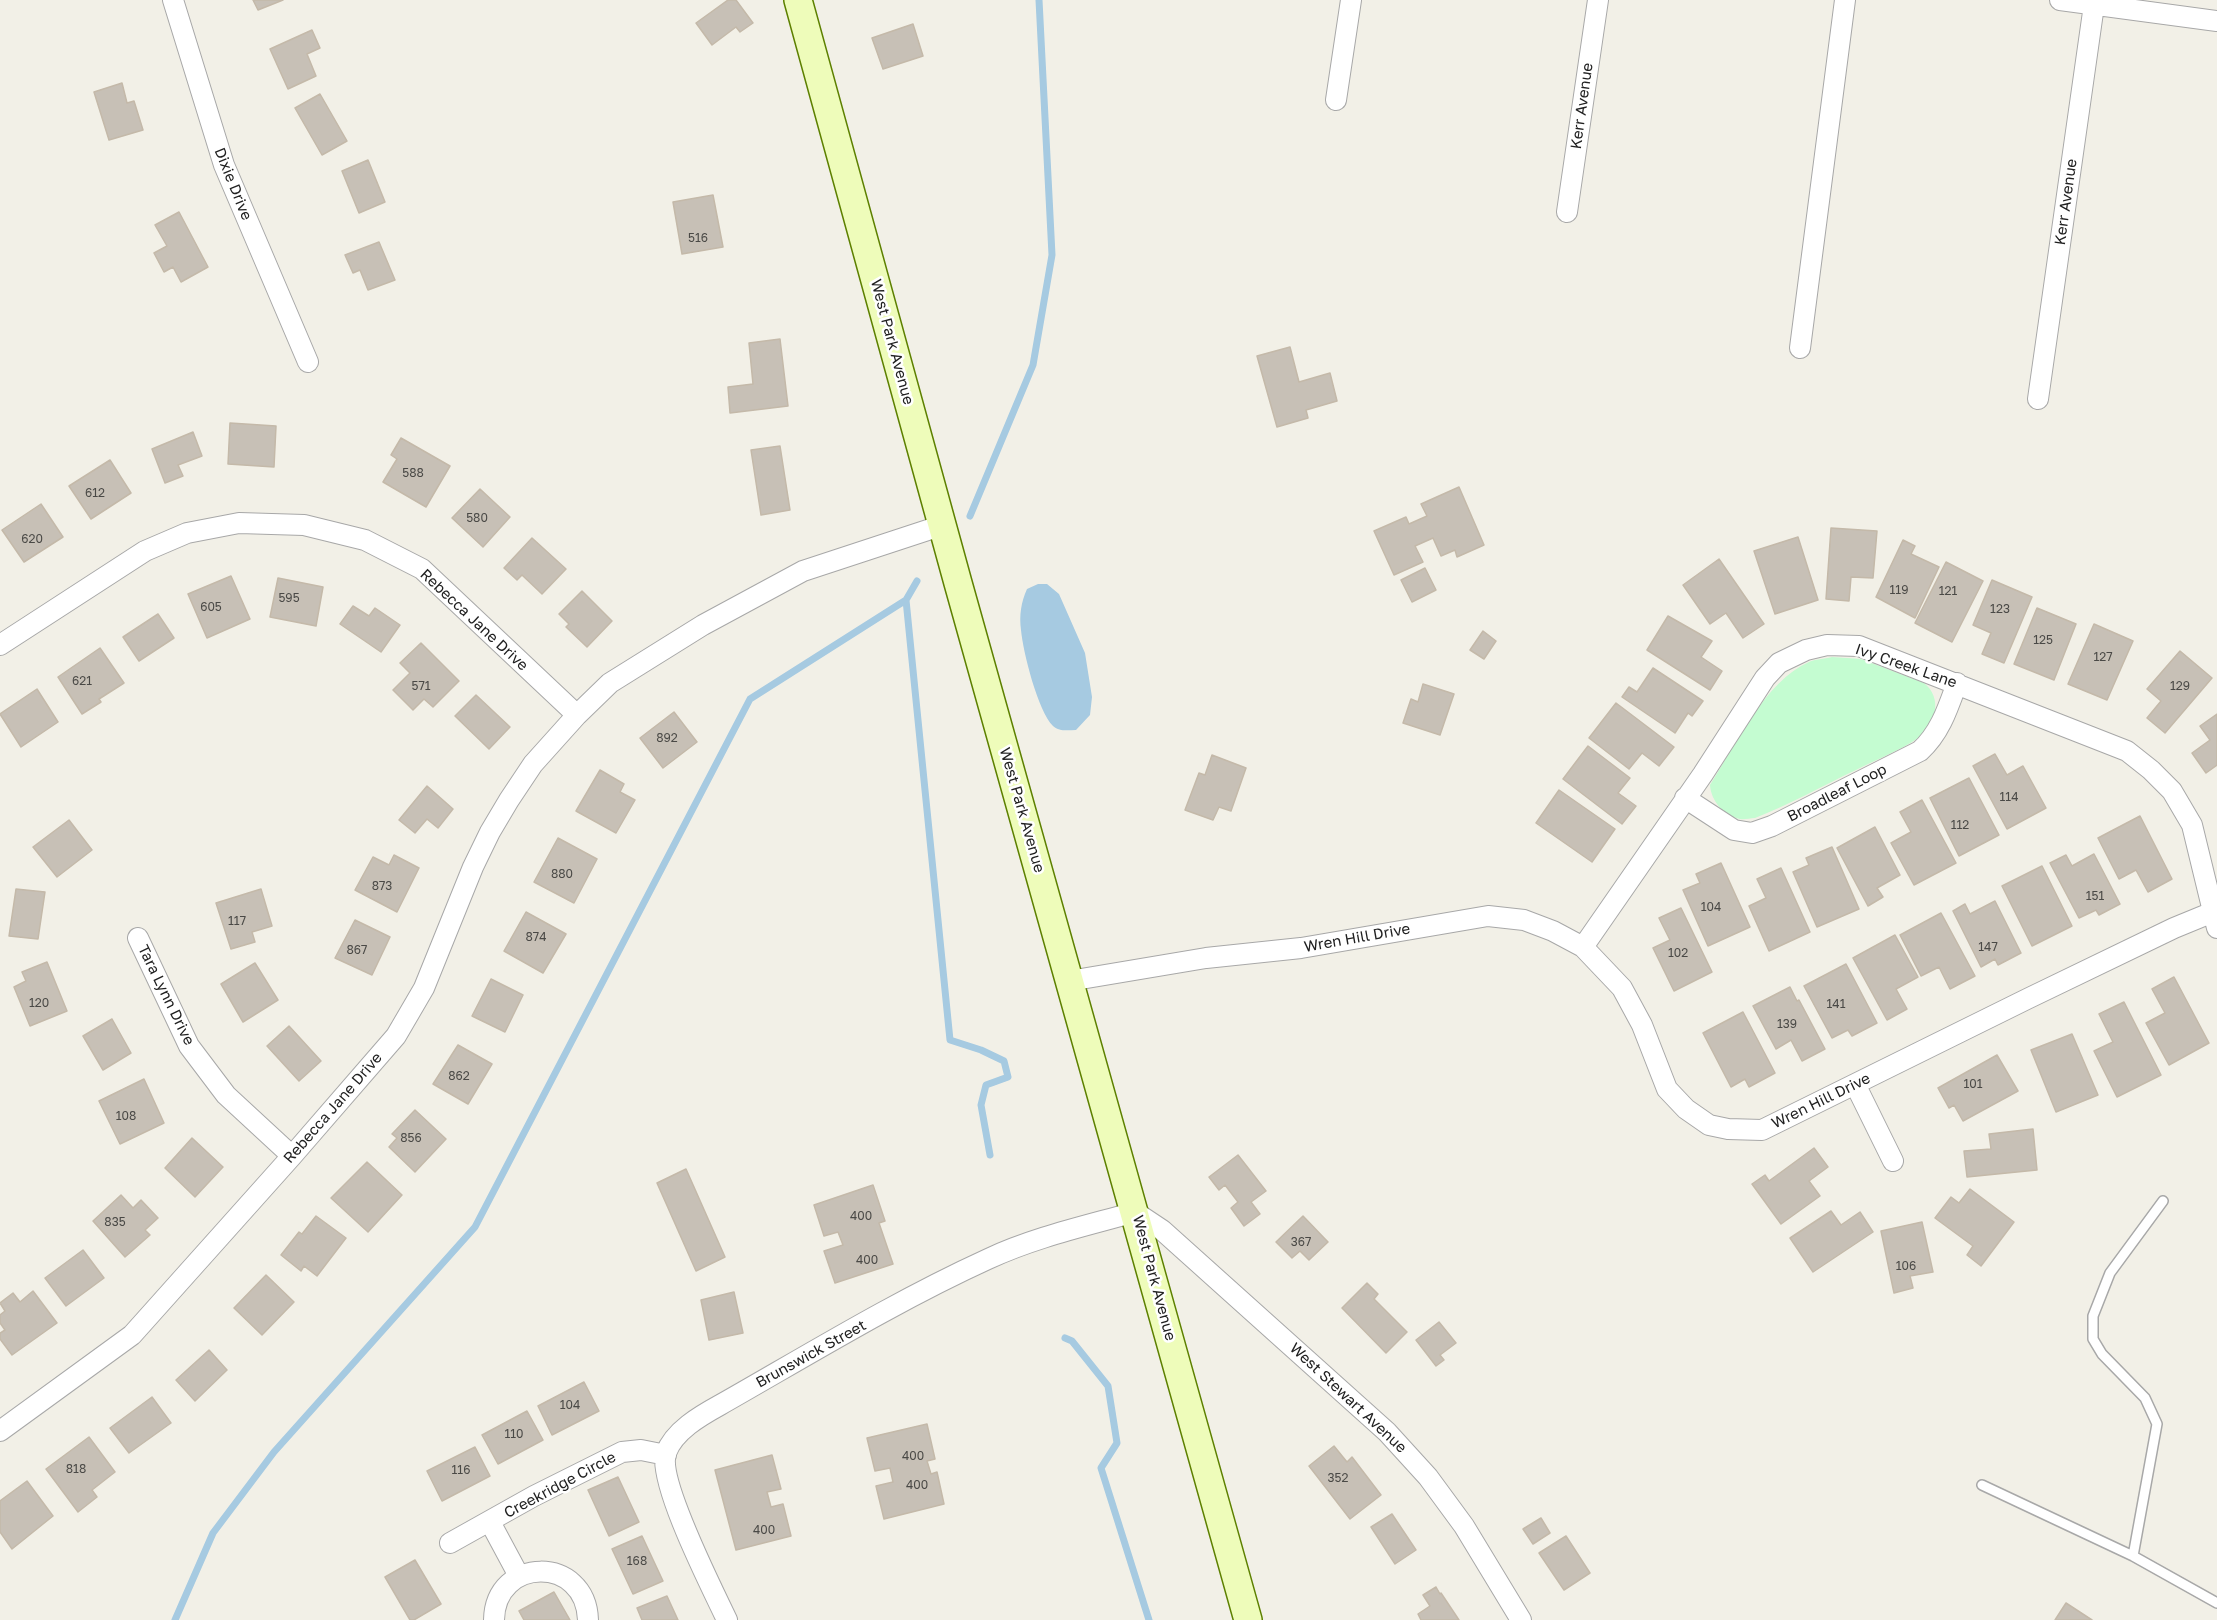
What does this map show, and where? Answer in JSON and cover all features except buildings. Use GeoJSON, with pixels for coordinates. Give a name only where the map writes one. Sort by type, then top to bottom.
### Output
{"type":"FeatureCollection","features":[{"type":"Feature","properties":{"kind":"main road","name":"West Park Avenue"},"geometry":{"type":"LineString","coordinates":[[798,0],[1248,1620]]}},
{"type":"Feature","properties":{"kind":"street","name":"Dixie Drive"},"geometry":{"type":"LineString","coordinates":[[173,0],[224,165],[308,362]]}},
{"type":"Feature","properties":{"kind":"street"},"geometry":{"type":"LineString","coordinates":[[1336,100],[1351,0]]}},
{"type":"Feature","properties":{"kind":"street","name":"Kerr Avenue"},"geometry":{"type":"LineString","coordinates":[[1567,212],[1598,0]]}},
{"type":"Feature","properties":{"kind":"street"},"geometry":{"type":"LineString","coordinates":[[1800,348],[1845,0]]}},
{"type":"Feature","properties":{"kind":"street"},"geometry":{"type":"LineString","coordinates":[[2060,0],[2217,21]]}},
{"type":"Feature","properties":{"kind":"street","name":"Kerr Avenue"},"geometry":{"type":"LineString","coordinates":[[2038,399],[2094,5]]}},
{"type":"Feature","properties":{"kind":"street","name":"Rebecca Jane Drive"},"geometry":{"type":"LineString","coordinates":[[0,645],[145,550],[187,533],[239,523],[304,525],[365,540],[422,569],[577,715]]}},
{"type":"Feature","properties":{"kind":"street","name":"Rebecca Jane Drive"},"geometry":{"type":"LineString","coordinates":[[3,1422],[132,1335],[396,1036],[424,988],[490,832],[533,764],[577,715],[610,683],[703,625],[803,571],[943,525]]}},
{"type":"Feature","properties":{"kind":"street","name":"Ivy Creek Lane"},"geometry":{"type":"LineString","coordinates":[[1583,947],[1765,678],[1779,663],[1806,650],[1827,645],[1859,646],[2127,751],[2172,791],[2192,825],[2215,920]]}},
{"type":"Feature","properties":{"kind":"street","name":"Broadleaf Loop"},"geometry":{"type":"LineString","coordinates":[[1685,798],[1734,830],[1752,833],[1772,826],[1920,751],[1931,741],[1943,720],[1957,683]]}},
{"type":"Feature","properties":{"kind":"street","name":"Wren Hill Drive"},"geometry":{"type":"LineString","coordinates":[[1069,981],[1206,958],[1301,948],[1488,916],[1524,920],[1553,931],[1583,947],[1622,988],[1642,1025],[1667,1089],[1686,1109],[1709,1125],[1728,1129],[1762,1130],[2174,928],[2215,920]]}},
{"type":"Feature","properties":{"kind":"street","name":"Tara Lynn Drive"},"geometry":{"type":"LineString","coordinates":[[138,938],[189,1046],[226,1095],[292,1156]]}},
{"type":"Feature","properties":{"kind":"street"},"geometry":{"type":"LineString","coordinates":[[1855,1084],[1893,1161]]}},
{"type":"Feature","properties":{"kind":"street","name":"Brunswick Street"},"geometry":{"type":"LineString","coordinates":[[666,1455],[674,1441],[688,1425],[702,1415],[927,1289],[990,1258],[1048,1236],[1135,1212]]}},
{"type":"Feature","properties":{"kind":"street","name":"West Stewart Avenue"},"geometry":{"type":"LineString","coordinates":[[1135,1212],[1162,1230],[1387,1432],[1428,1477],[1464,1526],[1521,1620]]}},
{"type":"Feature","properties":{"kind":"street","name":"Creekridge Circle"},"geometry":{"type":"LineString","coordinates":[[450,1543],[622,1452],[641,1450],[666,1455]]}},
{"type":"Feature","properties":{"kind":"street"},"geometry":{"type":"LineString","coordinates":[[666,1455],[668,1479],[675,1507],[727,1620]]}},
{"type":"Feature","properties":{"kind":"street","name":"Creekridge Circle"},"geometry":{"type":"LineString","coordinates":[[490,1522],[519,1576]]}},
{"type":"Feature","properties":{"kind":"street"},"geometry":{"type":"LineString","coordinates":[[494,1620],[494,1611],[507,1586],[519,1576],[545,1571],[559,1574],[571,1581],[586,1604],[588,1620]]}},
{"type":"Feature","properties":{"kind":"lane"},"geometry":{"type":"LineString","coordinates":[[2133,1556],[2157,1424],[2145,1398],[2102,1354],[2093,1339],[2094,1316],[2110,1273],[2163,1201]]}},
{"type":"Feature","properties":{"kind":"lane"},"geometry":{"type":"LineString","coordinates":[[1982,1485],[2133,1556],[2217,1603]]}},
{"type":"Feature","properties":{"kind":"green space"},"geometry":{"type":"Polygon","coordinates":[[[1832,657],[1861,659],[1924,683],[1934,696],[1935,703],[1935,711],[1929,726],[1918,738],[1904,747],[1780,807],[1755,818],[1742,819],[1729,815],[1719,807],[1710,785],[1752,716],[1779,683],[1793,671],[1811,661],[1832,657]]]}},
{"type":"Feature","properties":{"kind":"water"},"geometry":{"type":"Polygon","coordinates":[[[1038,584],[1047,584],[1059,594],[1085,653],[1092,697],[1090,715],[1076,730],[1056,728],[1047,718],[1028,666],[1021,630],[1021,609],[1027,589],[1038,584]]]}},
{"type":"Feature","properties":{"kind":"waterway"},"geometry":{"type":"LineString","coordinates":[[970,516],[1033,365],[1052,255],[1039,0]]}},
{"type":"Feature","properties":{"kind":"waterway"},"geometry":{"type":"LineString","coordinates":[[175,1620],[213,1533],[274,1452],[475,1227],[750,699],[906,600],[917,581]]}},
{"type":"Feature","properties":{"kind":"waterway"},"geometry":{"type":"LineString","coordinates":[[906,600],[950,1040],[981,1050],[1004,1061],[1008,1077],[986,1085],[981,1105],[990,1155]]}},
{"type":"Feature","properties":{"kind":"waterway"},"geometry":{"type":"LineString","coordinates":[[1065,1338],[1072,1341],[1108,1386],[1117,1443],[1101,1468],[1149,1620]]}}]}
